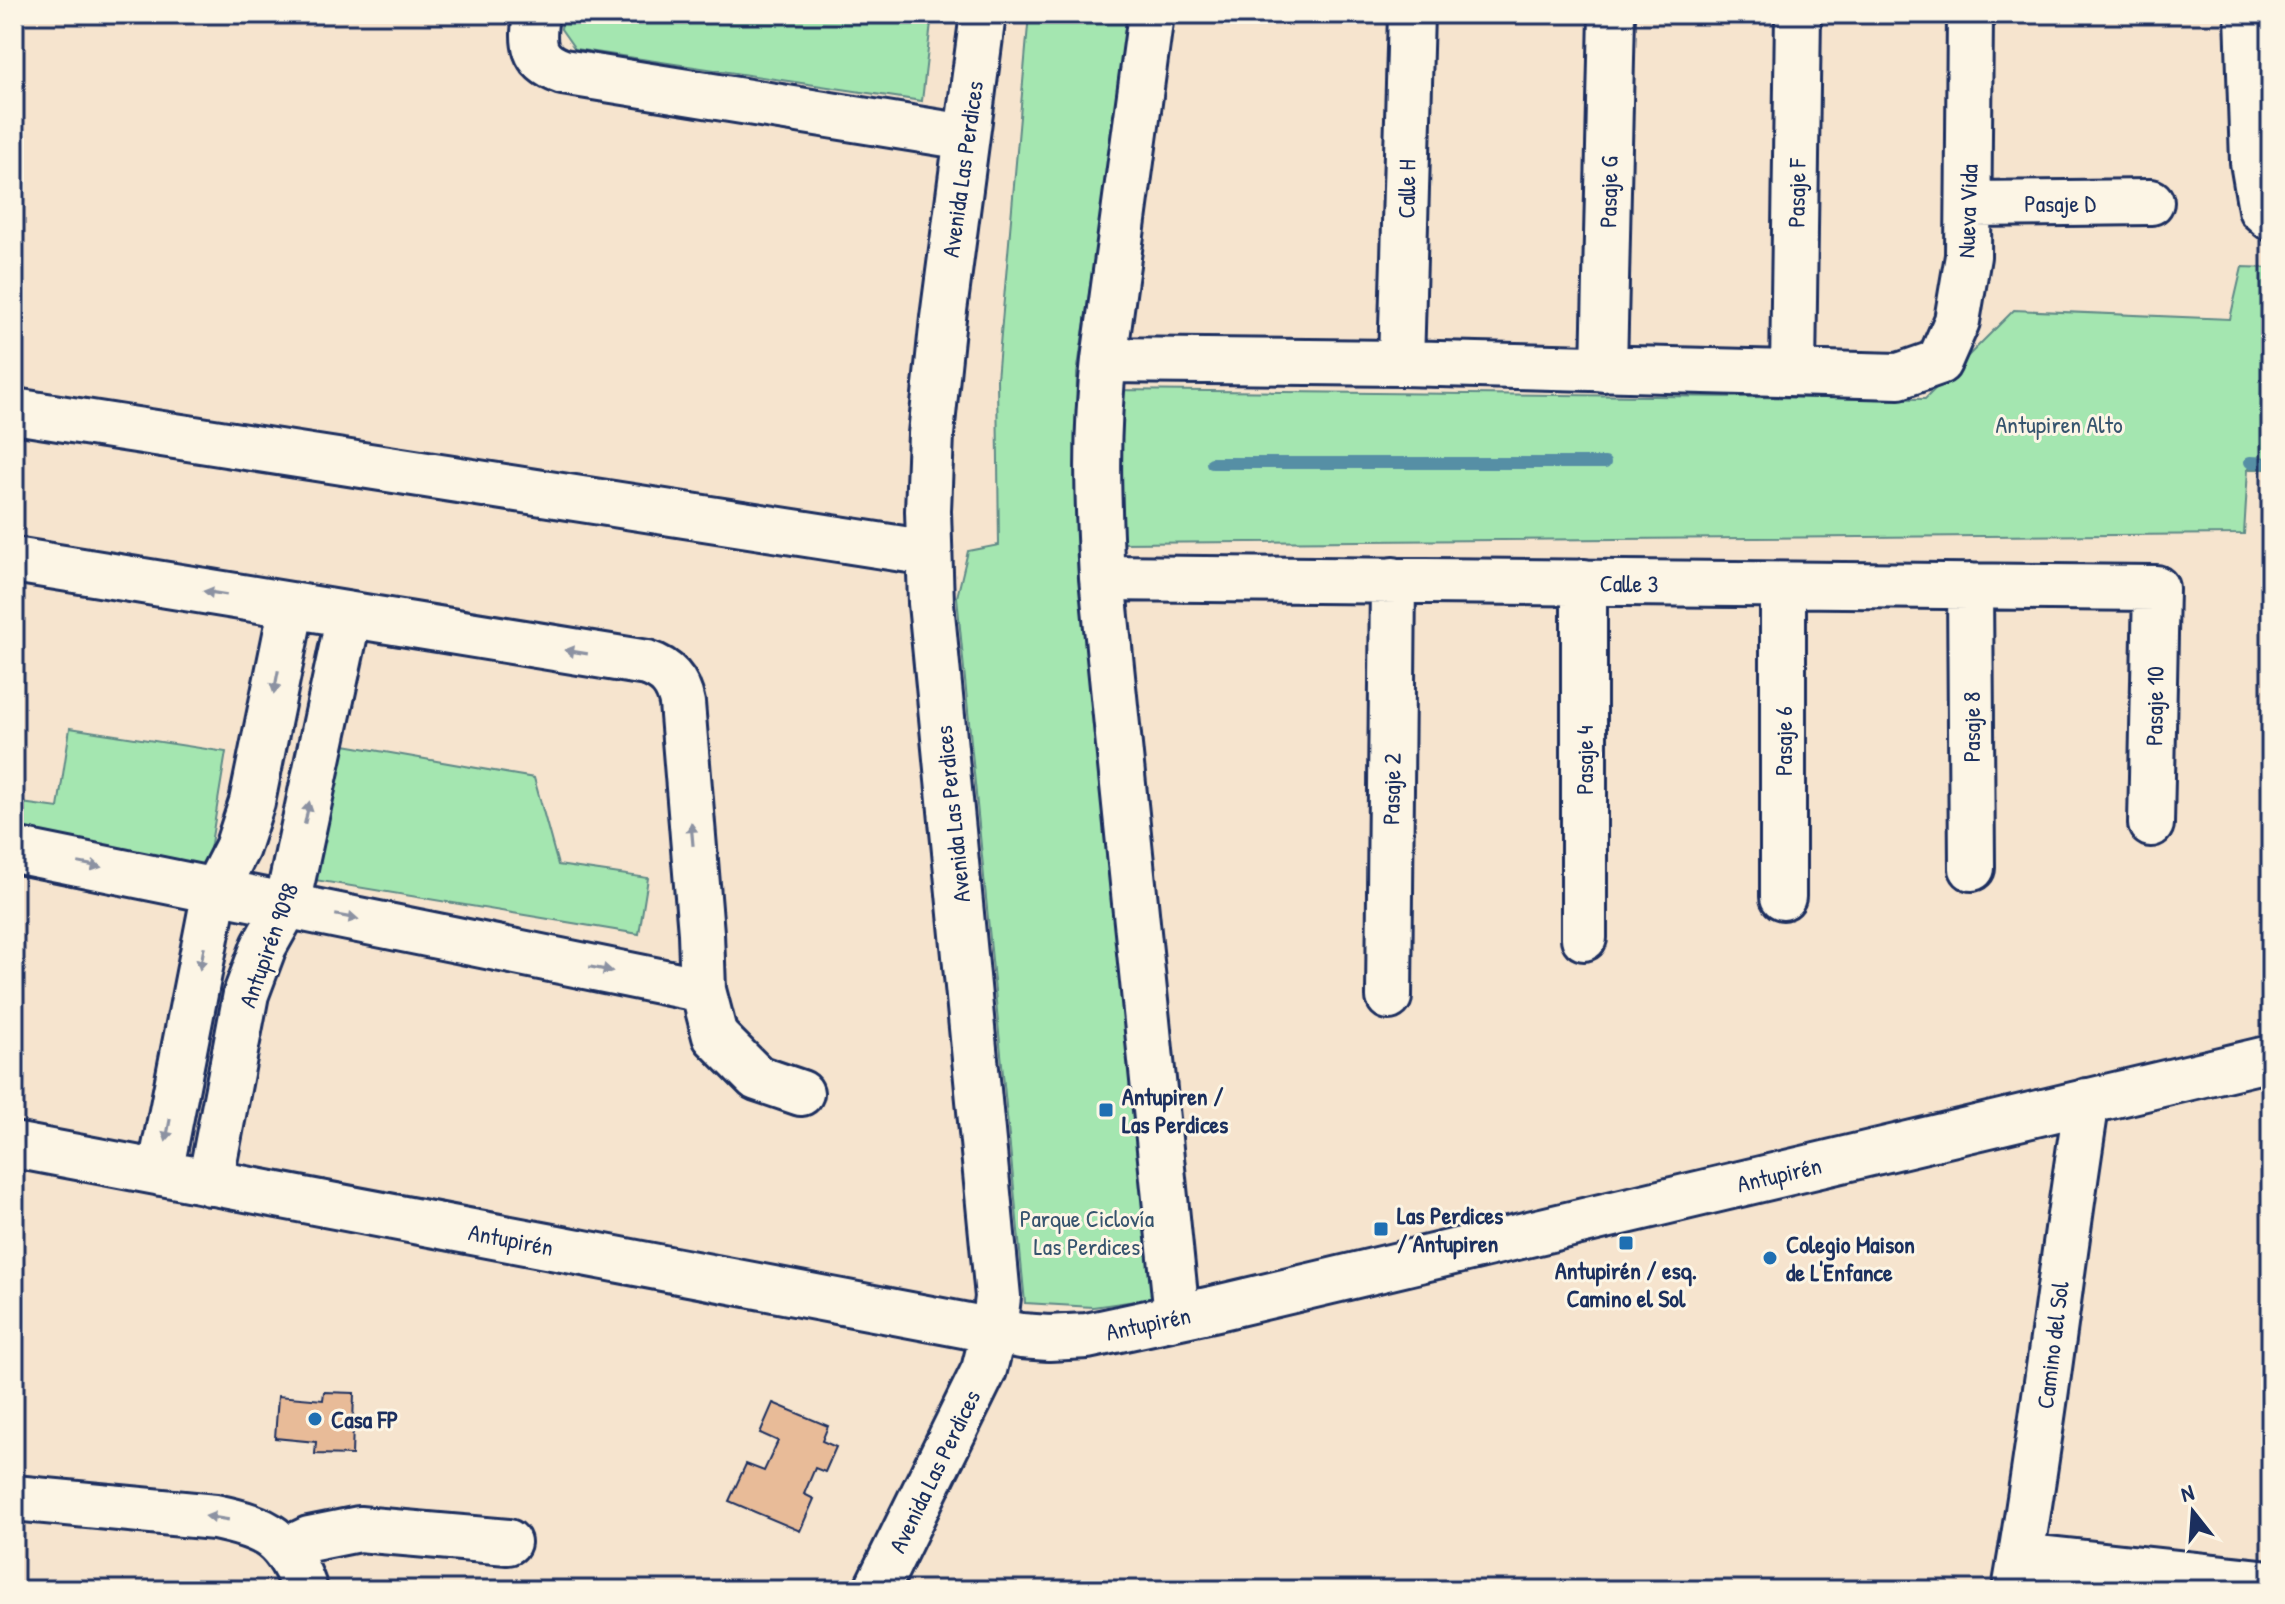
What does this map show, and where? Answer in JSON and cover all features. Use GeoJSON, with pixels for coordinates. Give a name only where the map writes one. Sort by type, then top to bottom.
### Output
{"type":"FeatureCollection","features":[{"type":"Feature","properties":{"kind":"street"},"geometry":{"type":"LineString","coordinates":[[536,14],[533,35],[537,53],[542,61],[563,72],[966,137]]}},
{"type":"Feature","properties":{"kind":"street","name":"Avenida Las Perdices"},"geometry":{"type":"LineString","coordinates":[[876,1590],[984,1370],[998,1297],[931,603],[928,511],[931,434],[943,318],[983,14]]}},
{"type":"Feature","properties":{"kind":"street"},"geometry":{"type":"LineString","coordinates":[[1151,14],[1104,360],[1098,413],[1097,474],[1102,578],[1177,1316]]}},
{"type":"Feature","properties":{"kind":"street","name":"Calle H"},"geometry":{"type":"LineString","coordinates":[[1401,363],[1411,14]]}},
{"type":"Feature","properties":{"kind":"street","name":"Pasaje G"},"geometry":{"type":"LineString","coordinates":[[1604,369],[1612,14]]}},
{"type":"Feature","properties":{"kind":"street","name":"Pasaje F"},"geometry":{"type":"LineString","coordinates":[[1793,372],[1798,14]]}},
{"type":"Feature","properties":{"kind":"street","name":"Nueva Vida"},"geometry":{"type":"LineString","coordinates":[[1793,372],[1899,376],[1939,362],[1957,321],[1968,256],[1970,14]]}},
{"type":"Feature","properties":{"kind":"street"},"geometry":{"type":"LineString","coordinates":[[2248,14],[2253,162],[2261,209],[2271,218]]}},
{"type":"Feature","properties":{"kind":"street","name":"Pasaje D"},"geometry":{"type":"LineString","coordinates":[[1969,204],[2151,202]]}},
{"type":"Feature","properties":{"kind":"street"},"geometry":{"type":"LineString","coordinates":[[1104,360],[1793,372]]}},
{"type":"Feature","properties":{"kind":"street"},"geometry":{"type":"LineString","coordinates":[[14,411],[929,553]]}},
{"type":"Feature","properties":{"kind":"street"},"geometry":{"type":"LineString","coordinates":[[14,560],[656,666],[671,677],[682,703],[703,990],[715,1036],[757,1078],[801,1093]]}},
{"type":"Feature","properties":{"kind":"street","name":"Calle 3"},"geometry":{"type":"LineString","coordinates":[[1102,578],[2156,588]]}},
{"type":"Feature","properties":{"kind":"street","name":"Pasaje 2"},"geometry":{"type":"LineString","coordinates":[[1389,997],[1393,580]]}},
{"type":"Feature","properties":{"kind":"street","name":"Pasaje 4"},"geometry":{"type":"LineString","coordinates":[[1584,582],[1584,938]]}},
{"type":"Feature","properties":{"kind":"street","name":"Pasaje 6"},"geometry":{"type":"LineString","coordinates":[[1783,585],[1783,897]]}},
{"type":"Feature","properties":{"kind":"street","name":"Pasaje 8"},"geometry":{"type":"LineString","coordinates":[[1970,586],[1972,868]]}},
{"type":"Feature","properties":{"kind":"street","name":"Pasaje 10"},"geometry":{"type":"LineString","coordinates":[[2151,824],[2156,588]]}},
{"type":"Feature","properties":{"kind":"street"},"geometry":{"type":"LineString","coordinates":[[160,1173],[215,891],[237,848],[252,802],[292,605]]}},
{"type":"Feature","properties":{"kind":"street","name":"Antupirén 9098"},"geometry":{"type":"LineString","coordinates":[[210,1183],[246,994],[264,946],[287,905],[349,615]]}},
{"type":"Feature","properties":{"kind":"street"},"geometry":{"type":"LineString","coordinates":[[14,850],[703,990]]}},
{"type":"Feature","properties":{"kind":"street","name":"Antupirén"},"geometry":{"type":"LineString","coordinates":[[14,1145],[1049,1338],[1087,1336],[1177,1316],[2271,1058]]}},
{"type":"Feature","properties":{"kind":"street","name":"Camino del Sol"},"geometry":{"type":"LineString","coordinates":[[2018,1573],[2087,1101]]}},
{"type":"Feature","properties":{"kind":"street"},"geometry":{"type":"LineString","coordinates":[[14,1498],[215,1517],[244,1523],[262,1530],[286,1550],[305,1590]]}},
{"type":"Feature","properties":{"kind":"street"},"geometry":{"type":"LineString","coordinates":[[286,1550],[309,1539],[359,1529],[508,1542]]}},
{"type":"Feature","properties":{"kind":"street"},"geometry":{"type":"LineString","coordinates":[[2018,1573],[2271,1583]]}},
{"type":"Feature","properties":{"kind":"green space"},"geometry":{"type":"Polygon","coordinates":[[[563,14],[932,14],[922,101],[575,49],[561,29],[563,14]]]}},
{"type":"Feature","properties":{"kind":"green space","name":"Parque Ciclovía Las Perdices"},"geometry":{"type":"Polygon","coordinates":[[[1029,14],[1131,14],[1077,374],[1075,469],[1080,579],[1164,1297],[1093,1307],[1025,1303],[957,597],[968,551],[999,545],[997,379],[1029,14]]]}},
{"type":"Feature","properties":{"kind":"green space","name":"Antupiren Alto"},"geometry":{"type":"Polygon","coordinates":[[[2242,267],[2271,268],[2271,469],[2248,469],[2244,534],[1119,543],[1113,390],[1925,399],[2014,310],[2230,319],[2242,267]]]}},
{"type":"Feature","properties":{"kind":"green space"},"geometry":{"type":"Polygon","coordinates":[[[70,728],[226,752],[207,868],[14,838],[14,802],[58,808],[70,728]]]}},
{"type":"Feature","properties":{"kind":"green space"},"geometry":{"type":"Polygon","coordinates":[[[339,744],[534,778],[558,865],[648,878],[639,934],[315,880],[339,744]]]}},
{"type":"Feature","properties":{"kind":"building","name":"Casa FP"},"geometry":{"type":"Polygon","coordinates":[[[324,1392],[354,1393],[352,1455],[315,1454],[316,1442],[275,1438],[278,1396],[323,1400],[324,1392]]]}},
{"type":"Feature","properties":{"kind":"building"},"geometry":{"type":"Polygon","coordinates":[[[773,1403],[828,1426],[822,1441],[836,1447],[825,1472],[815,1468],[804,1494],[814,1499],[800,1531],[729,1501],[746,1464],[764,1471],[778,1441],[760,1433],[773,1403]]]}},
{"type":"Feature","properties":{"kind":"waterway"},"geometry":{"type":"LineString","coordinates":[[2250,462],[2271,463]]}},
{"type":"Feature","properties":{"kind":"waterway"},"geometry":{"type":"LineString","coordinates":[[1212,463],[1605,463]]}},
{"type":"Feature","properties":{"kind":"place","name":"Antupiren / Las Perdices"},"geometry":{"type":"Point","coordinates":[1106,1110]}},
{"type":"Feature","properties":{"kind":"place","name":"Las Perdices / Antupiren"},"geometry":{"type":"Point","coordinates":[1381,1229]}},
{"type":"Feature","properties":{"kind":"place","name":"Antupirén / esq. Camino el Sol"},"geometry":{"type":"Point","coordinates":[1626,1243]}},
{"type":"Feature","properties":{"kind":"place","name":"Colegio Maison de L'Enfance"},"geometry":{"type":"Point","coordinates":[1770,1258]}},
{"type":"Feature","properties":{"kind":"place","name":"Casa FP"},"geometry":{"type":"Point","coordinates":[315,1419]}}]}
